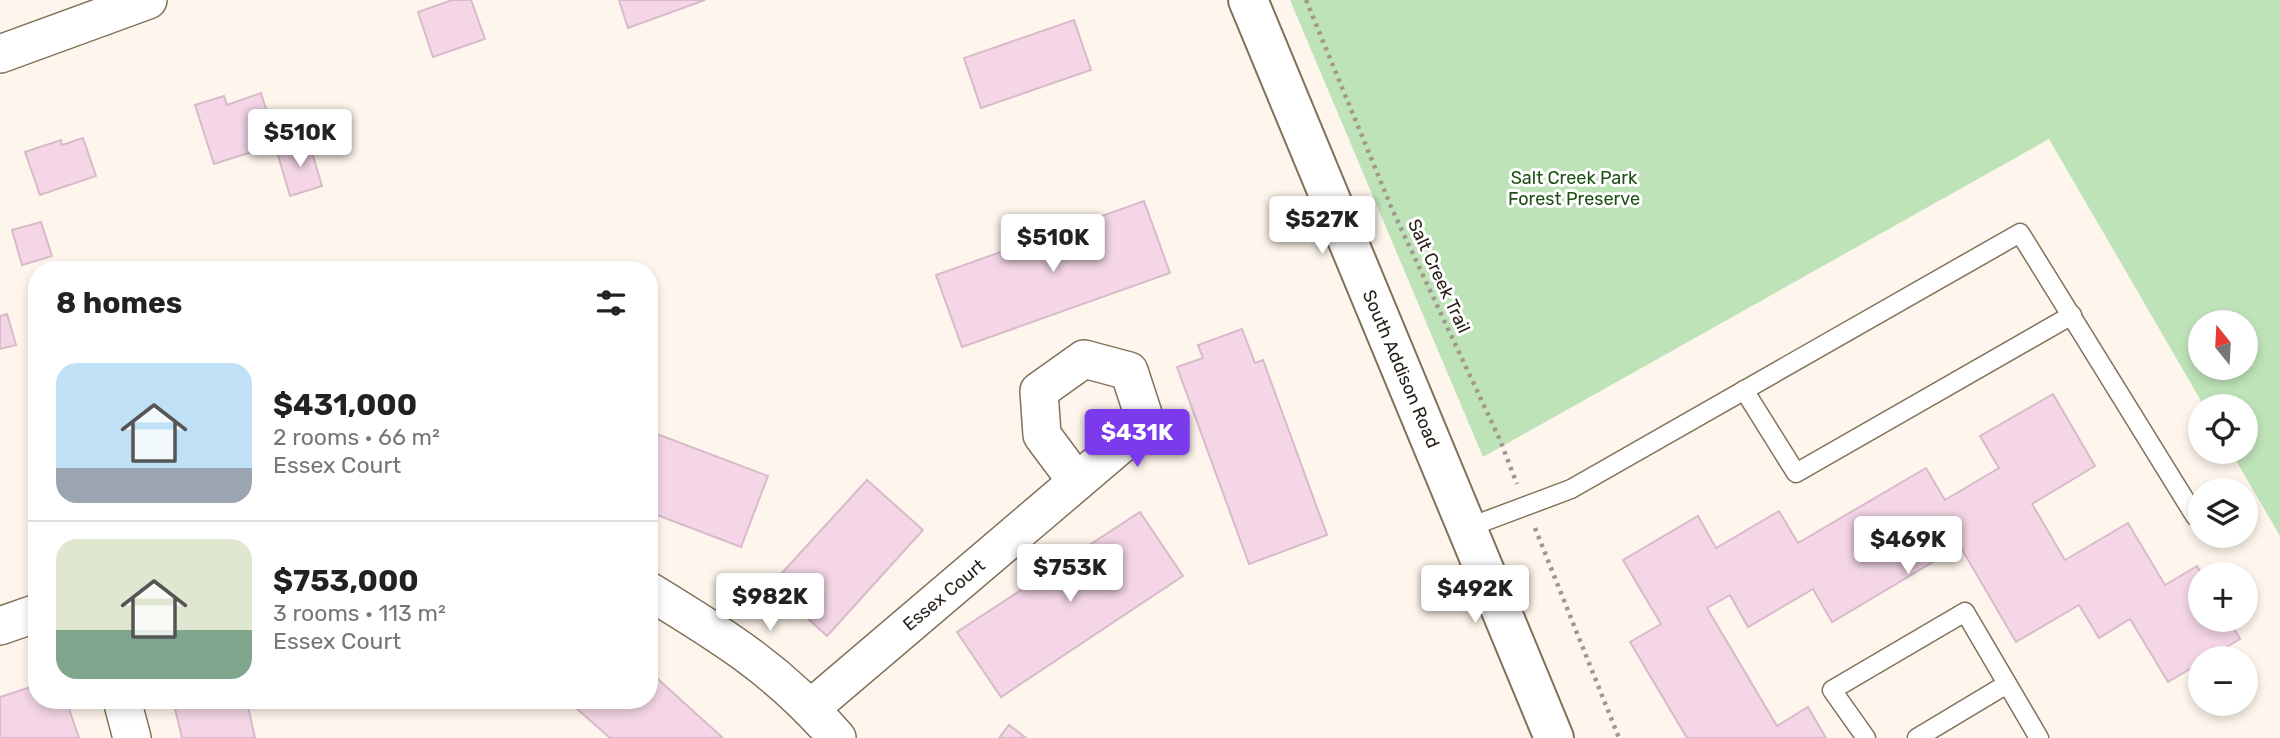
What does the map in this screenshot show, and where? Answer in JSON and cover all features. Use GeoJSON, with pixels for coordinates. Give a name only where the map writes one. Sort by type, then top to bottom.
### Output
{"type":"FeatureCollection","features":[{"type":"Feature","properties":{"kind":"street"},"geometry":{"type":"LineString","coordinates":[[0,54],[148,0]]}},
{"type":"Feature","properties":{"kind":"street","name":"South Addison Road"},"geometry":{"type":"LineString","coordinates":[[1248,0],[1555,738]]}},
{"type":"Feature","properties":{"kind":"street","name":"Essex Court"},"geometry":{"type":"LineString","coordinates":[[811,708],[1077,482]]}},
{"type":"Feature","properties":{"kind":"street"},"geometry":{"type":"LineString","coordinates":[[658,597],[741,648],[811,708],[837,738]]}},
{"type":"Feature","properties":{"kind":"street"},"geometry":{"type":"LineString","coordinates":[[0,626],[28,615]]}},
{"type":"Feature","properties":{"kind":"street"},"geometry":{"type":"LineString","coordinates":[[124,709],[132,738]]}},
{"type":"Feature","properties":{"kind":"lane"},"geometry":{"type":"LineString","coordinates":[[1467,528],[1571,489],[2020,233],[2188,505]]}},
{"type":"Feature","properties":{"kind":"lane"},"geometry":{"type":"LineString","coordinates":[[1744,390],[1796,473],[2072,316]]}},
{"type":"Feature","properties":{"kind":"lane"},"geometry":{"type":"LineString","coordinates":[[1866,738],[1832,690],[1965,612],[2039,738]]}},
{"type":"Feature","properties":{"kind":"lane"},"geometry":{"type":"LineString","coordinates":[[1917,738],[2007,684]]}},
{"type":"Feature","properties":{"kind":"path","name":"Salt Creek Trail"},"geometry":{"type":"LineString","coordinates":[[1306,0],[1392,209],[1517,484]]}},
{"type":"Feature","properties":{"kind":"path"},"geometry":{"type":"LineString","coordinates":[[1536,532],[1619,738]]}},
{"type":"Feature","properties":{"kind":"green space","name":"Salt Creek Park Forest Preserve"},"geometry":{"type":"Polygon","coordinates":[[[1290,0],[2280,0],[2280,536],[2258,498],[2258,478],[2246,478],[2238,464],[2258,464],[2258,394],[2197,394],[2189,380],[2258,380],[2258,310],[2188,310],[2188,378],[2049,139],[1483,457],[1290,0]]]}},
{"type":"Feature","properties":{"kind":"building"},"geometry":{"type":"Polygon","coordinates":[[[452,0],[471,0],[485,39],[433,57],[418,12],[452,0]]]}},
{"type":"Feature","properties":{"kind":"building"},"geometry":{"type":"Polygon","coordinates":[[[619,0],[705,0],[628,28],[619,0]]]}},
{"type":"Feature","properties":{"kind":"building"},"geometry":{"type":"Polygon","coordinates":[[[1074,20],[1091,70],[981,108],[964,58],[1074,20]]]}},
{"type":"Feature","properties":{"kind":"building"},"geometry":{"type":"Polygon","coordinates":[[[261,93],[277,144],[214,164],[195,105],[224,96],[227,105],[261,93]]]}},
{"type":"Feature","properties":{"kind":"building"},"geometry":{"type":"Polygon","coordinates":[[[83,138],[96,176],[40,195],[25,152],[61,140],[62,145],[83,138]]]}},
{"type":"Feature","properties":{"kind":"building"},"geometry":{"type":"Polygon","coordinates":[[[309,142],[322,186],[290,196],[277,152],[309,142]]]}},
{"type":"Feature","properties":{"kind":"building"},"geometry":{"type":"Polygon","coordinates":[[[1144,201],[1170,273],[962,347],[936,275],[1144,201]]]}},
{"type":"Feature","properties":{"kind":"building"},"geometry":{"type":"Polygon","coordinates":[[[41,222],[52,256],[28,261],[22,265],[12,230],[41,222]]]}},
{"type":"Feature","properties":{"kind":"building"},"geometry":{"type":"Polygon","coordinates":[[[7,314],[16,345],[0,349],[0,316],[7,314]]]}},
{"type":"Feature","properties":{"kind":"building"},"geometry":{"type":"Polygon","coordinates":[[[1242,329],[1255,363],[1263,360],[1327,535],[1249,564],[1177,367],[1203,358],[1198,345],[1242,329]]]}},
{"type":"Feature","properties":{"kind":"building"},"geometry":{"type":"Polygon","coordinates":[[[2053,394],[2095,466],[2032,504],[2065,560],[2128,523],[2165,585],[2188,571],[2188,632],[2236,632],[2240,639],[2228,646],[2188,646],[2188,670],[2168,682],[2130,619],[2099,638],[2079,605],[2016,642],[1960,546],[1832,622],[1813,589],[1748,627],[1730,595],[1707,608],[1777,726],[1808,707],[1826,738],[1687,738],[1630,642],[1661,624],[1623,560],[1698,516],[1716,548],[1779,511],[1798,543],[1926,468],[1945,500],[1999,468],[1980,436],[2053,394]]]}},
{"type":"Feature","properties":{"kind":"building"},"geometry":{"type":"Polygon","coordinates":[[[658,434],[768,476],[741,547],[658,515],[658,434]]]}},
{"type":"Feature","properties":{"kind":"building"},"geometry":{"type":"Polygon","coordinates":[[[867,480],[923,530],[827,636],[771,585],[867,480]]]}},
{"type":"Feature","properties":{"kind":"building"},"geometry":{"type":"Polygon","coordinates":[[[1140,512],[1183,576],[1001,697],[957,632],[1140,512]]]}},
{"type":"Feature","properties":{"kind":"building"},"geometry":{"type":"Polygon","coordinates":[[[658,679],[723,738],[610,738],[577,709],[658,709],[658,679]]]}},
{"type":"Feature","properties":{"kind":"building"},"geometry":{"type":"Polygon","coordinates":[[[28,688],[28,709],[69,709],[79,738],[0,738],[0,697],[28,688]]]}},
{"type":"Feature","properties":{"kind":"building"},"geometry":{"type":"Polygon","coordinates":[[[175,709],[249,709],[255,738],[182,738],[175,709]]]}},
{"type":"Feature","properties":{"kind":"building"},"geometry":{"type":"Polygon","coordinates":[[[1009,725],[1026,738],[999,738],[1009,725]]]}}]}
